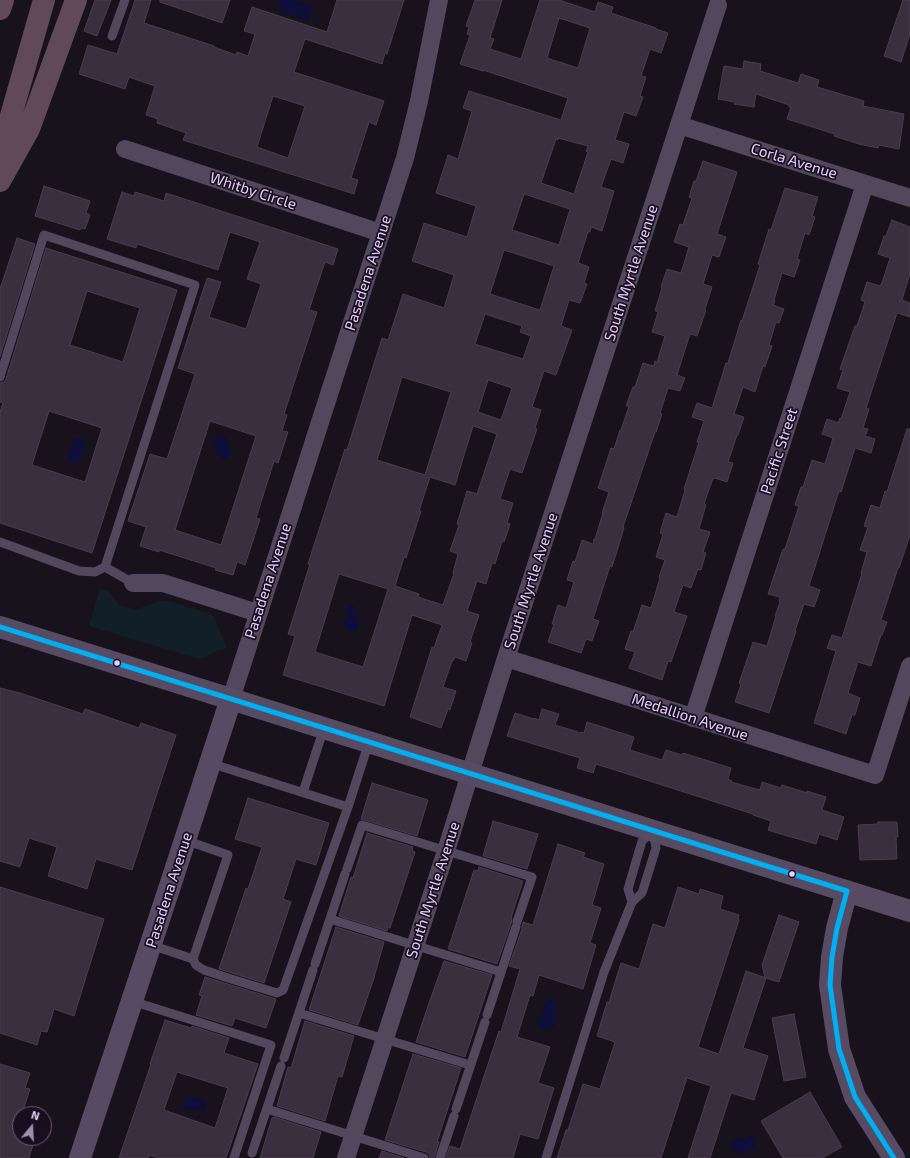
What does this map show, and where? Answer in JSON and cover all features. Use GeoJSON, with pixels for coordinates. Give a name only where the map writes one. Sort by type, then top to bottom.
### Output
{"type":"FeatureCollection","features":[{"type":"Feature","properties":{"kind":"highway"},"geometry":{"type":"LineString","coordinates":[[0,9],[3,0]]}},
{"type":"Feature","properties":{"kind":"highway"},"geometry":{"type":"LineString","coordinates":[[0,154],[44,0]]}},
{"type":"Feature","properties":{"kind":"highway"},"geometry":{"type":"LineString","coordinates":[[0,181],[29,129],[76,0]]}},
{"type":"Feature","properties":{"kind":"main road"},"geometry":{"type":"LineString","coordinates":[[0,627],[910,910]]}},
{"type":"Feature","properties":{"kind":"main road","name":"Pasadena Avenue"},"geometry":{"type":"LineString","coordinates":[[80,1158],[231,699]]}},
{"type":"Feature","properties":{"kind":"main road"},"geometry":{"type":"LineString","coordinates":[[847,891],[837,928],[832,957],[830,985],[839,1049],[855,1097],[894,1158]]}},
{"type":"Feature","properties":{"kind":"street","name":"Pasadena Avenue"},"geometry":{"type":"LineString","coordinates":[[231,699],[381,233],[412,130],[439,0]]}},
{"type":"Feature","properties":{"kind":"street","name":"South Myrtle Avenue"},"geometry":{"type":"LineString","coordinates":[[346,1158],[416,945],[506,658],[718,5]]}},
{"type":"Feature","properties":{"kind":"street","name":"Corla Avenue"},"geometry":{"type":"LineString","coordinates":[[679,125],[910,198]]}},
{"type":"Feature","properties":{"kind":"street","name":"Whitby Circle"},"geometry":{"type":"LineString","coordinates":[[125,149],[381,233]]}},
{"type":"Feature","properties":{"kind":"street","name":"Pacific Street"},"geometry":{"type":"LineString","coordinates":[[693,718],[865,184]]}},
{"type":"Feature","properties":{"kind":"street"},"geometry":{"type":"LineString","coordinates":[[133,583],[163,583],[258,613]]}},
{"type":"Feature","properties":{"kind":"street","name":"Medallion Avenue"},"geometry":{"type":"LineString","coordinates":[[506,658],[875,775],[910,666]]}},
{"type":"Feature","properties":{"kind":"lane"},"geometry":{"type":"LineString","coordinates":[[112,36],[125,0]]}},
{"type":"Feature","properties":{"kind":"lane"},"geometry":{"type":"LineString","coordinates":[[0,377],[44,235],[195,285],[105,567],[95,572],[79,571],[0,542]]}},
{"type":"Feature","properties":{"kind":"lane"},"geometry":{"type":"LineString","coordinates":[[105,567],[133,583]]}},
{"type":"Feature","properties":{"kind":"lane"},"geometry":{"type":"LineString","coordinates":[[303,792],[324,728]]}},
{"type":"Feature","properties":{"kind":"lane"},"geometry":{"type":"LineString","coordinates":[[151,945],[193,959],[196,965],[204,970],[277,993],[283,990],[348,807],[369,742]]}},
{"type":"Feature","properties":{"kind":"lane"},"geometry":{"type":"LineString","coordinates":[[210,763],[348,807]]}},
{"type":"Feature","properties":{"kind":"lane"},"geometry":{"type":"LineString","coordinates":[[252,1153],[362,825],[532,877],[440,1158]]}},
{"type":"Feature","properties":{"kind":"lane"},"geometry":{"type":"LineString","coordinates":[[632,902],[628,889],[642,841],[653,830]]}},
{"type":"Feature","properties":{"kind":"lane"},"geometry":{"type":"LineString","coordinates":[[546,1158],[604,972],[632,902],[642,893],[656,848],[653,830]]}},
{"type":"Feature","properties":{"kind":"lane"},"geometry":{"type":"LineString","coordinates":[[185,840],[228,855],[193,959]]}},
{"type":"Feature","properties":{"kind":"lane"},"geometry":{"type":"LineString","coordinates":[[330,919],[501,972]]}},
{"type":"Feature","properties":{"kind":"lane"},"geometry":{"type":"LineString","coordinates":[[132,1001],[271,1045],[234,1158]]}},
{"type":"Feature","properties":{"kind":"lane"},"geometry":{"type":"LineString","coordinates":[[299,1013],[470,1066]]}},
{"type":"Feature","properties":{"kind":"lane"},"geometry":{"type":"LineString","coordinates":[[267,1109],[424,1158]]}},
{"type":"Feature","properties":{"kind":"shaded area"},"geometry":{"type":"Polygon","coordinates":[[[283,0],[292,0],[312,6],[308,20],[280,11],[281,8],[279,3],[283,0]]]}},
{"type":"Feature","properties":{"kind":"shaded area"},"geometry":{"type":"Polygon","coordinates":[[[219,435],[223,435],[226,438],[230,447],[231,454],[227,460],[220,458],[216,449],[215,440],[219,435]]]}},
{"type":"Feature","properties":{"kind":"shaded area"},"geometry":{"type":"Polygon","coordinates":[[[74,438],[86,441],[79,464],[67,460],[74,438]]]}},
{"type":"Feature","properties":{"kind":"shaded area"},"geometry":{"type":"Polygon","coordinates":[[[100,589],[108,591],[118,604],[134,610],[165,600],[212,614],[227,647],[199,659],[89,626],[100,589]]]}},
{"type":"Feature","properties":{"kind":"shaded area"},"geometry":{"type":"Polygon","coordinates":[[[350,605],[355,607],[356,616],[359,622],[357,630],[353,631],[347,629],[344,623],[347,616],[346,608],[350,605]]]}},
{"type":"Feature","properties":{"kind":"shaded area"},"geometry":{"type":"Polygon","coordinates":[[[551,1000],[556,1003],[556,1025],[543,1030],[538,1024],[543,1014],[544,1005],[546,1002],[551,1000]]]}},
{"type":"Feature","properties":{"kind":"shaded area"},"geometry":{"type":"Polygon","coordinates":[[[189,1095],[195,1099],[202,1098],[206,1102],[205,1110],[184,1109],[184,1100],[189,1095]]]}},
{"type":"Feature","properties":{"kind":"shaded area"},"geometry":{"type":"Polygon","coordinates":[[[752,1136],[757,1147],[742,1154],[730,1149],[734,1138],[745,1139],[752,1136]]]}},
{"type":"Feature","properties":{"kind":"building"},"geometry":{"type":"Polygon","coordinates":[[[95,0],[111,0],[97,36],[84,31],[95,0]]]}},
{"type":"Feature","properties":{"kind":"building"},"geometry":{"type":"Polygon","coordinates":[[[135,0],[151,0],[144,23],[214,46],[236,55],[237,52],[248,56],[255,34],[244,31],[252,7],[327,32],[337,0],[404,0],[387,54],[385,53],[382,64],[305,39],[294,72],[384,101],[376,125],[369,122],[351,178],[358,180],[354,194],[183,140],[186,133],[157,123],[158,119],[146,115],[155,86],[129,77],[125,89],[79,74],[88,45],[117,54],[135,0]],[[273,96],[257,147],[288,158],[305,106],[273,96]]]}},
{"type":"Feature","properties":{"kind":"building"},"geometry":{"type":"Polygon","coordinates":[[[160,0],[230,0],[222,23],[160,2],[160,0]]]}},
{"type":"Feature","properties":{"kind":"building"},"geometry":{"type":"Polygon","coordinates":[[[475,0],[502,0],[490,38],[494,39],[490,49],[521,59],[540,0],[559,0],[595,12],[598,2],[613,7],[611,13],[668,33],[661,53],[650,49],[641,76],[646,77],[640,96],[643,97],[636,116],[624,112],[615,140],[629,144],[623,163],[611,159],[601,187],[614,191],[602,231],[591,227],[590,232],[588,232],[578,263],[589,267],[584,283],[587,284],[580,303],[569,300],[561,326],[572,330],[556,375],[544,371],[532,407],[541,410],[535,428],[537,429],[522,473],[510,469],[500,499],[513,503],[507,523],[510,524],[504,542],[502,541],[495,564],[492,563],[486,584],[477,581],[467,611],[479,615],[470,642],[472,643],[466,661],[455,657],[452,661],[443,687],[456,691],[450,710],[448,709],[441,728],[410,717],[432,647],[434,648],[442,625],[412,615],[384,706],[283,675],[295,636],[288,634],[310,564],[308,564],[345,449],[347,450],[382,338],[388,340],[403,294],[444,308],[454,275],[412,261],[424,223],[467,237],[476,206],[436,193],[448,155],[458,159],[472,111],[463,108],[469,91],[561,120],[568,98],[460,64],[470,35],[467,34],[469,27],[466,26],[475,0]],[[559,18],[547,58],[578,68],[590,28],[559,18]],[[558,138],[558,140],[556,139],[541,183],[574,194],[588,152],[586,151],[588,146],[558,138]],[[524,194],[512,230],[559,245],[570,209],[524,194]],[[504,250],[490,294],[540,310],[554,266],[504,250]],[[485,314],[475,344],[523,359],[531,336],[520,332],[522,326],[485,314]],[[402,377],[377,460],[425,475],[451,392],[402,377]],[[488,380],[478,412],[501,420],[512,388],[488,380]],[[473,426],[455,485],[430,477],[419,511],[421,511],[406,558],[404,557],[395,586],[419,594],[418,597],[443,605],[454,573],[458,554],[450,551],[459,525],[457,524],[467,491],[477,494],[497,434],[473,426]],[[339,574],[315,652],[363,667],[388,589],[339,574]]]}},
{"type":"Feature","properties":{"kind":"building"},"geometry":{"type":"Polygon","coordinates":[[[903,0],[910,0],[910,34],[901,62],[884,56],[903,0]]]}},
{"type":"Feature","properties":{"kind":"building"},"geometry":{"type":"Polygon","coordinates":[[[744,61],[761,64],[760,71],[798,83],[801,74],[819,80],[817,87],[864,101],[863,106],[904,114],[899,149],[879,145],[878,148],[859,144],[834,136],[835,134],[787,119],[791,107],[789,107],[789,105],[756,94],[754,107],[734,104],[735,102],[718,99],[724,66],[743,69],[744,61]]]}},
{"type":"Feature","properties":{"kind":"building"},"geometry":{"type":"Polygon","coordinates":[[[703,161],[737,172],[717,234],[726,237],[719,257],[712,255],[703,284],[712,287],[697,336],[690,334],[677,375],[685,378],[680,391],[668,388],[660,413],[662,414],[623,527],[624,528],[612,567],[610,566],[593,619],[599,621],[592,641],[586,639],[581,653],[548,642],[554,624],[552,624],[558,605],[566,608],[574,582],[567,580],[582,540],[593,544],[595,539],[609,492],[598,488],[611,448],[614,449],[621,430],[629,406],[626,406],[633,387],[635,387],[643,363],[654,366],[655,361],[657,362],[665,336],[652,332],[658,312],[655,311],[667,269],[681,273],[689,247],[674,242],[680,224],[683,225],[692,198],[689,197],[694,181],[696,181],[703,161]]]}},
{"type":"Feature","properties":{"kind":"building"},"geometry":{"type":"Polygon","coordinates":[[[44,186],[90,201],[86,213],[90,215],[85,229],[81,228],[80,230],[35,216],[44,186]]]}},
{"type":"Feature","properties":{"kind":"building"},"geometry":{"type":"Polygon","coordinates":[[[785,188],[818,197],[812,216],[815,217],[809,235],[805,233],[797,259],[800,260],[794,277],[782,273],[773,305],[784,309],[779,323],[776,322],[769,345],[772,346],[765,367],[763,366],[755,392],[743,387],[734,414],[744,417],[728,462],[733,463],[727,482],[713,478],[704,504],[706,505],[699,529],[710,532],[703,552],[706,553],[701,570],[698,569],[691,588],[683,585],[674,612],[687,616],[671,662],[668,661],[662,680],[629,668],[635,652],[625,649],[631,631],[633,632],[642,605],[651,608],[660,578],[659,577],[665,560],[656,557],[663,534],[660,533],[666,513],[677,517],[704,421],[692,417],[697,403],[712,408],[760,265],[758,264],[769,229],[771,230],[785,188]]]}},
{"type":"Feature","properties":{"kind":"building"},"geometry":{"type":"Polygon","coordinates":[[[122,192],[134,196],[135,192],[164,201],[166,193],[338,249],[333,265],[325,262],[309,310],[317,312],[284,414],[287,415],[282,431],[288,432],[278,463],[274,461],[256,518],[260,519],[245,565],[237,562],[233,575],[159,550],[159,552],[140,546],[146,527],[128,521],[150,454],[167,459],[195,374],[178,368],[207,278],[221,282],[209,317],[246,329],[261,284],[247,279],[260,242],[230,232],[218,270],[137,244],[136,248],[107,239],[122,192]],[[210,421],[175,530],[221,545],[256,436],[210,421]]]}},
{"type":"Feature","properties":{"kind":"building"},"geometry":{"type":"Polygon","coordinates":[[[892,220],[910,227],[910,274],[902,300],[910,303],[910,317],[897,313],[866,408],[869,409],[863,428],[868,429],[865,436],[875,439],[871,453],[855,448],[841,492],[839,491],[809,586],[820,590],[814,607],[804,604],[769,713],[735,702],[741,684],[739,683],[753,642],[767,646],[780,602],[780,597],[768,594],[799,506],[795,505],[812,460],[825,464],[833,438],[822,434],[827,419],[838,423],[840,418],[841,419],[850,392],[837,388],[843,370],[840,369],[865,302],[861,300],[867,282],[880,286],[882,283],[890,258],[878,254],[884,236],[886,236],[892,220]]]}},
{"type":"Feature","properties":{"kind":"building"},"geometry":{"type":"Polygon","coordinates":[[[17,238],[35,244],[0,357],[0,289],[17,238]]]}},
{"type":"Feature","properties":{"kind":"building"},"geometry":{"type":"Polygon","coordinates":[[[46,248],[177,290],[92,553],[0,523],[0,412],[3,403],[0,402],[0,383],[4,382],[46,248]],[[87,291],[70,345],[123,362],[140,308],[87,291]],[[49,411],[32,465],[85,482],[102,428],[49,411]]]}},
{"type":"Feature","properties":{"kind":"building"},"geometry":{"type":"Polygon","coordinates":[[[907,429],[910,429],[910,535],[881,620],[887,622],[871,666],[858,662],[848,693],[860,698],[855,715],[852,715],[846,734],[814,723],[836,651],[827,648],[832,635],[842,638],[867,552],[860,550],[868,527],[864,526],[871,505],[880,508],[885,491],[887,492],[907,429]]]}},
{"type":"Feature","properties":{"kind":"building"},"geometry":{"type":"Polygon","coordinates":[[[0,688],[20,693],[83,714],[85,709],[139,728],[141,723],[176,735],[132,870],[96,859],[87,889],[48,876],[57,847],[29,838],[20,867],[0,861],[0,688]]]}},
{"type":"Feature","properties":{"kind":"building"},"geometry":{"type":"Polygon","coordinates":[[[542,709],[559,714],[555,725],[581,733],[584,733],[587,722],[634,737],[630,750],[662,760],[666,750],[682,755],[683,753],[731,768],[728,779],[732,781],[731,782],[760,790],[762,782],[781,788],[782,785],[826,797],[822,810],[844,817],[837,840],[819,834],[816,844],[768,830],[771,821],[753,814],[596,764],[593,773],[577,768],[580,758],[507,736],[515,713],[539,720],[542,709]]]}},
{"type":"Feature","properties":{"kind":"building"},"geometry":{"type":"Polygon","coordinates":[[[372,783],[428,800],[417,836],[361,819],[372,783]]]}},
{"type":"Feature","properties":{"kind":"building"},"geometry":{"type":"Polygon","coordinates":[[[248,798],[329,823],[316,865],[296,859],[283,899],[291,902],[264,983],[219,969],[246,888],[248,889],[262,847],[235,839],[248,798]]]}},
{"type":"Feature","properties":{"kind":"building"},"geometry":{"type":"Polygon","coordinates":[[[493,821],[538,834],[527,869],[483,856],[493,821]]]}},
{"type":"Feature","properties":{"kind":"building"},"geometry":{"type":"Polygon","coordinates":[[[878,822],[897,822],[897,859],[860,860],[858,825],[878,824],[878,822]]]}},
{"type":"Feature","properties":{"kind":"building"},"geometry":{"type":"Polygon","coordinates":[[[367,833],[413,847],[412,851],[415,852],[390,928],[388,927],[387,931],[339,916],[367,833]]]}},
{"type":"Feature","properties":{"kind":"building"},"geometry":{"type":"Polygon","coordinates":[[[558,844],[585,853],[583,857],[604,864],[592,905],[601,908],[590,943],[596,945],[583,989],[539,975],[533,996],[530,995],[517,1037],[550,1047],[538,1083],[554,1088],[538,1139],[520,1134],[513,1158],[446,1158],[450,1146],[460,1149],[499,1031],[501,1032],[520,969],[509,966],[522,929],[522,925],[523,922],[533,925],[558,844]]]}},
{"type":"Feature","properties":{"kind":"building"},"geometry":{"type":"Polygon","coordinates":[[[479,867],[523,881],[511,918],[511,924],[497,964],[448,949],[474,870],[478,871],[479,867]]]}},
{"type":"Feature","properties":{"kind":"building"},"geometry":{"type":"Polygon","coordinates":[[[0,887],[104,919],[74,1016],[54,1009],[47,1032],[41,1031],[37,1045],[0,1033],[0,887]]]}},
{"type":"Feature","properties":{"kind":"building"},"geometry":{"type":"Polygon","coordinates":[[[678,887],[699,894],[700,889],[723,896],[720,909],[739,915],[739,920],[698,1047],[719,1054],[746,971],[766,978],[743,1048],[768,1056],[754,1100],[731,1093],[710,1158],[688,1158],[711,1086],[687,1078],[661,1158],[557,1158],[583,1084],[600,1089],[615,1042],[597,1036],[621,963],[639,969],[653,924],[665,928],[678,887]]]}},
{"type":"Feature","properties":{"kind":"building"},"geometry":{"type":"Polygon","coordinates":[[[779,915],[799,922],[779,982],[765,978],[762,965],[779,915]]]}},
{"type":"Feature","properties":{"kind":"building"},"geometry":{"type":"Polygon","coordinates":[[[336,927],[384,942],[358,1025],[309,1010],[336,927]]]}},
{"type":"Feature","properties":{"kind":"building"},"geometry":{"type":"Polygon","coordinates":[[[444,961],[492,975],[465,1057],[416,1042],[444,961]]]}},
{"type":"Feature","properties":{"kind":"building"},"geometry":{"type":"Polygon","coordinates":[[[205,977],[276,999],[266,1028],[235,1018],[232,1026],[196,1015],[202,996],[199,995],[205,977]]]}},
{"type":"Feature","properties":{"kind":"building"},"geometry":{"type":"Polygon","coordinates":[[[794,1014],[806,1077],[784,1081],[772,1018],[794,1014]]]}},
{"type":"Feature","properties":{"kind":"building"},"geometry":{"type":"Polygon","coordinates":[[[165,1020],[191,1028],[192,1026],[229,1038],[224,1053],[258,1064],[226,1158],[159,1158],[149,1155],[148,1158],[119,1158],[165,1020]],[[177,1072],[164,1110],[215,1128],[228,1088],[177,1072]]]}},
{"type":"Feature","properties":{"kind":"building"},"geometry":{"type":"Polygon","coordinates":[[[305,1021],[354,1036],[342,1077],[338,1076],[325,1121],[277,1106],[288,1067],[291,1068],[305,1021]]]}},
{"type":"Feature","properties":{"kind":"building"},"geometry":{"type":"Polygon","coordinates":[[[413,1054],[461,1068],[437,1142],[439,1142],[434,1158],[430,1158],[429,1154],[426,1152],[385,1140],[413,1054]]]}},
{"type":"Feature","properties":{"kind":"building"},"geometry":{"type":"Polygon","coordinates":[[[0,1064],[30,1073],[25,1088],[30,1089],[25,1106],[12,1106],[12,1146],[33,1146],[29,1158],[0,1158],[0,1064]]]}},
{"type":"Feature","properties":{"kind":"building"},"geometry":{"type":"Polygon","coordinates":[[[810,1092],[842,1147],[822,1158],[783,1158],[761,1121],[810,1092]]]}},
{"type":"Feature","properties":{"kind":"building"},"geometry":{"type":"Polygon","coordinates":[[[274,1117],[321,1132],[313,1158],[260,1158],[272,1118],[274,1117]]]}},
{"type":"Feature","properties":{"kind":"building"},"geometry":{"type":"Polygon","coordinates":[[[382,1151],[404,1158],[379,1158],[382,1151]]]}},
{"type":"Feature","properties":{"kind":"transit line"},"geometry":{"type":"LineString","coordinates":[[0,627],[847,891]]}},
{"type":"Feature","properties":{"kind":"transit line"},"geometry":{"type":"LineString","coordinates":[[847,891],[837,928],[832,957],[830,985],[839,1049],[855,1097],[894,1158]]}}]}
